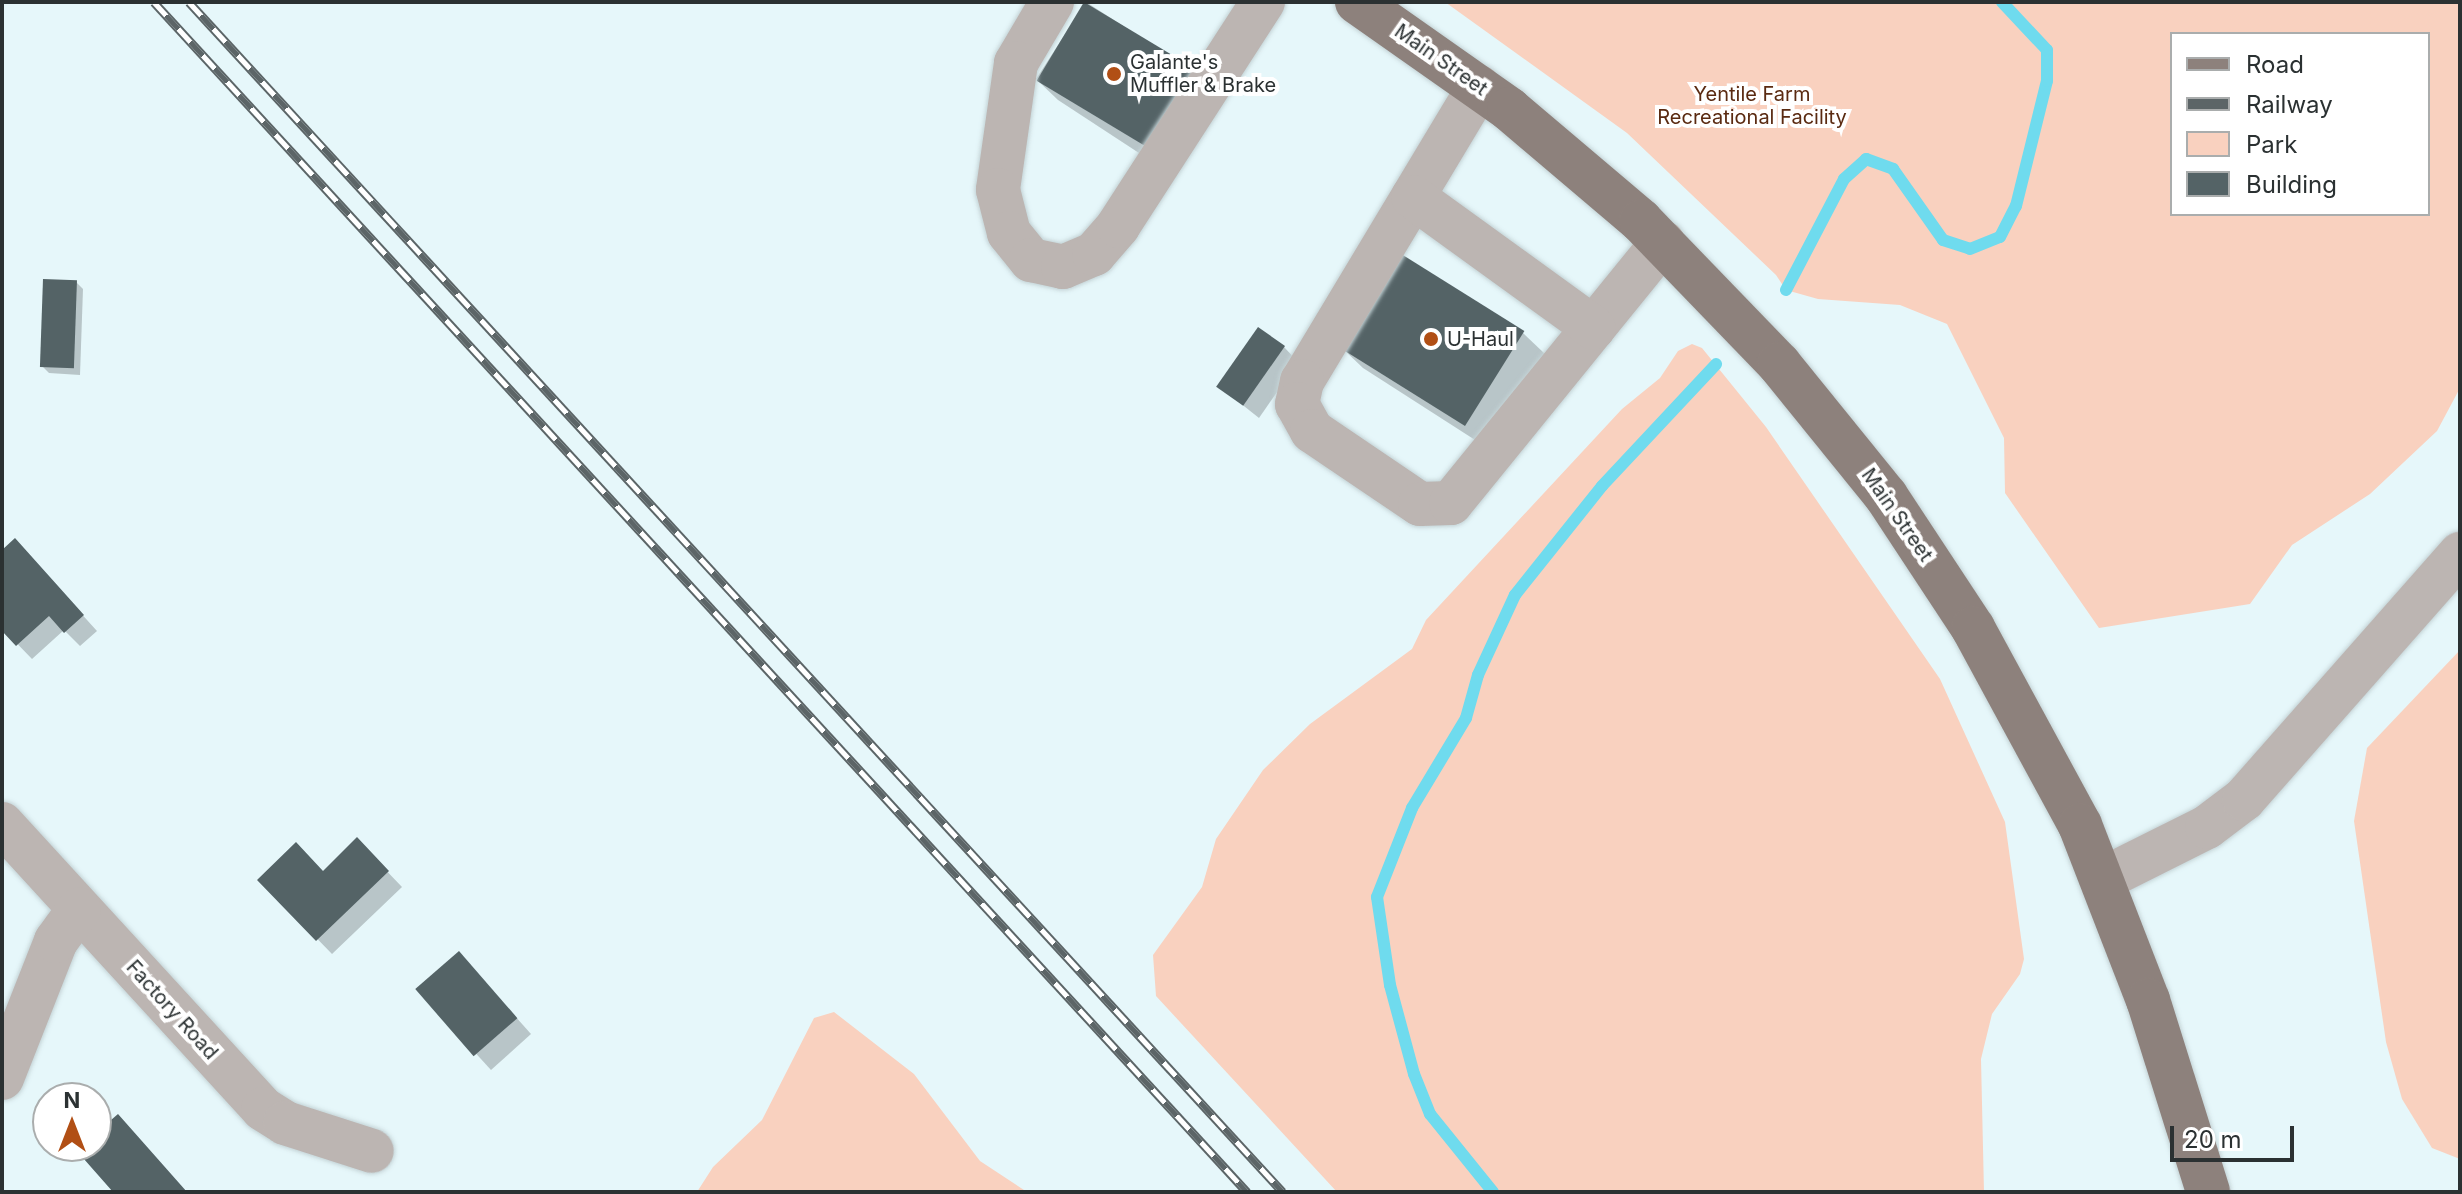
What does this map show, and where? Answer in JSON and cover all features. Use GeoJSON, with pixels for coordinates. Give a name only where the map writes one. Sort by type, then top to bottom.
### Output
{"type":"FeatureCollection","features":[{"type":"Feature","properties":{"kind":"main road","name":"Main Street"},"geometry":{"type":"LineString","coordinates":[[1357,2],[1543,135],[1663,242],[1779,364],[1886,496],[2011,692],[2103,879],[2148,1000],[2208,1192]]}},
{"type":"Feature","properties":{"kind":"street"},"geometry":{"type":"LineString","coordinates":[[1052,2],[1016,63],[998,190],[1009,233],[1031,260],[1063,267],[1094,254],[1118,226],[1263,2]]}},
{"type":"Feature","properties":{"kind":"street"},"geometry":{"type":"LineString","coordinates":[[1479,87],[1299,388],[1299,411],[1312,431],[1420,504],[1451,503],[1663,242]]}},
{"type":"Feature","properties":{"kind":"street"},"geometry":{"type":"LineString","coordinates":[[1413,197],[1594,328]]}},
{"type":"Feature","properties":{"kind":"street"},"geometry":{"type":"LineString","coordinates":[[2103,879],[2207,827],[2244,799],[2460,554]]}},
{"type":"Feature","properties":{"kind":"street","name":"Factory Road"},"geometry":{"type":"LineString","coordinates":[[2,824],[263,1109],[285,1123],[372,1151]]}},
{"type":"Feature","properties":{"kind":"street"},"geometry":{"type":"LineString","coordinates":[[2,1078],[56,941],[79,909]]}},
{"type":"Feature","properties":{"kind":"green space","name":"Yentile Farm Recreational Facility"},"geometry":{"type":"Polygon","coordinates":[[[1445,2],[2460,2],[2460,388],[2437,431],[2370,494],[2292,545],[2250,604],[2099,628],[2005,493],[2004,438],[1947,324],[1900,305],[1818,299],[1786,290],[1776,275],[1627,133],[1445,2]]]}},
{"type":"Feature","properties":{"kind":"green space"},"geometry":{"type":"Polygon","coordinates":[[[1692,344],[1702,348],[1766,427],[1940,679],[2005,822],[2024,959],[2020,974],[1992,1014],[1981,1059],[1984,1192],[1337,1192],[1156,996],[1153,955],[1202,887],[1216,839],[1263,770],[1310,724],[1412,649],[1426,620],[1622,409],[1660,378],[1678,351],[1692,344]]]}},
{"type":"Feature","properties":{"kind":"green space"},"geometry":{"type":"Polygon","coordinates":[[[2460,650],[2460,1159],[2432,1148],[2402,1099],[2386,1042],[2354,821],[2367,748],[2460,650]]]}},
{"type":"Feature","properties":{"kind":"green space"},"geometry":{"type":"Polygon","coordinates":[[[834,1012],[914,1074],[980,1161],[1027,1192],[697,1192],[713,1167],[762,1120],[814,1018],[834,1012]]]}},
{"type":"Feature","properties":{"kind":"building","name":"Galante's Muffler & Brake"},"geometry":{"type":"Polygon","coordinates":[[[1084,2],[1195,68],[1147,147],[1037,81],[1084,2]]]}},
{"type":"Feature","properties":{"kind":"building","name":"U-Haul"},"geometry":{"type":"Polygon","coordinates":[[[1398,252],[1524,331],[1465,426],[1339,347],[1398,252]]]}},
{"type":"Feature","properties":{"kind":"building"},"geometry":{"type":"Polygon","coordinates":[[[43,279],[77,280],[74,368],[40,367],[43,279]]]}},
{"type":"Feature","properties":{"kind":"building"},"geometry":{"type":"Polygon","coordinates":[[[1258,327],[1285,346],[1243,406],[1216,387],[1258,327]]]}},
{"type":"Feature","properties":{"kind":"building"},"geometry":{"type":"Polygon","coordinates":[[[15,538],[84,615],[64,633],[49,616],[16,646],[2,631],[2,550],[15,538]]]}},
{"type":"Feature","properties":{"kind":"building"},"geometry":{"type":"Polygon","coordinates":[[[357,837],[389,871],[316,941],[257,880],[296,842],[323,871],[357,837]]]}},
{"type":"Feature","properties":{"kind":"building"},"geometry":{"type":"Polygon","coordinates":[[[459,951],[517,1018],[474,1056],[415,989],[459,951]]]}},
{"type":"Feature","properties":{"kind":"building"},"geometry":{"type":"Polygon","coordinates":[[[118,1114],[187,1192],[113,1192],[87,1162],[112,1162],[112,1119],[118,1114]]]}},
{"type":"Feature","properties":{"kind":"waterway"},"geometry":{"type":"LineString","coordinates":[[1786,290],[1844,179],[1866,159],[1893,169],[1943,240],[1970,249],[2000,237],[2016,206],[2047,81],[2047,50],[2002,2]]}},
{"type":"Feature","properties":{"kind":"waterway"},"geometry":{"type":"LineString","coordinates":[[1493,1192],[1430,1114],[1414,1074],[1390,985],[1377,897],[1412,808],[1466,718],[1478,675],[1515,595],[1602,486],[1716,364]]}},
{"type":"Feature","properties":{"kind":"railway"},"geometry":{"type":"LineString","coordinates":[[154,2],[1247,1192]]}},
{"type":"Feature","properties":{"kind":"railway"},"geometry":{"type":"LineString","coordinates":[[189,2],[1283,1192]]}},
{"type":"Feature","properties":{"kind":"place","name":"Galante's Muffler & Brake"},"geometry":{"type":"Point","coordinates":[1114,74]}},
{"type":"Feature","properties":{"kind":"place","name":"U-Haul"},"geometry":{"type":"Point","coordinates":[1431,339]}}]}
